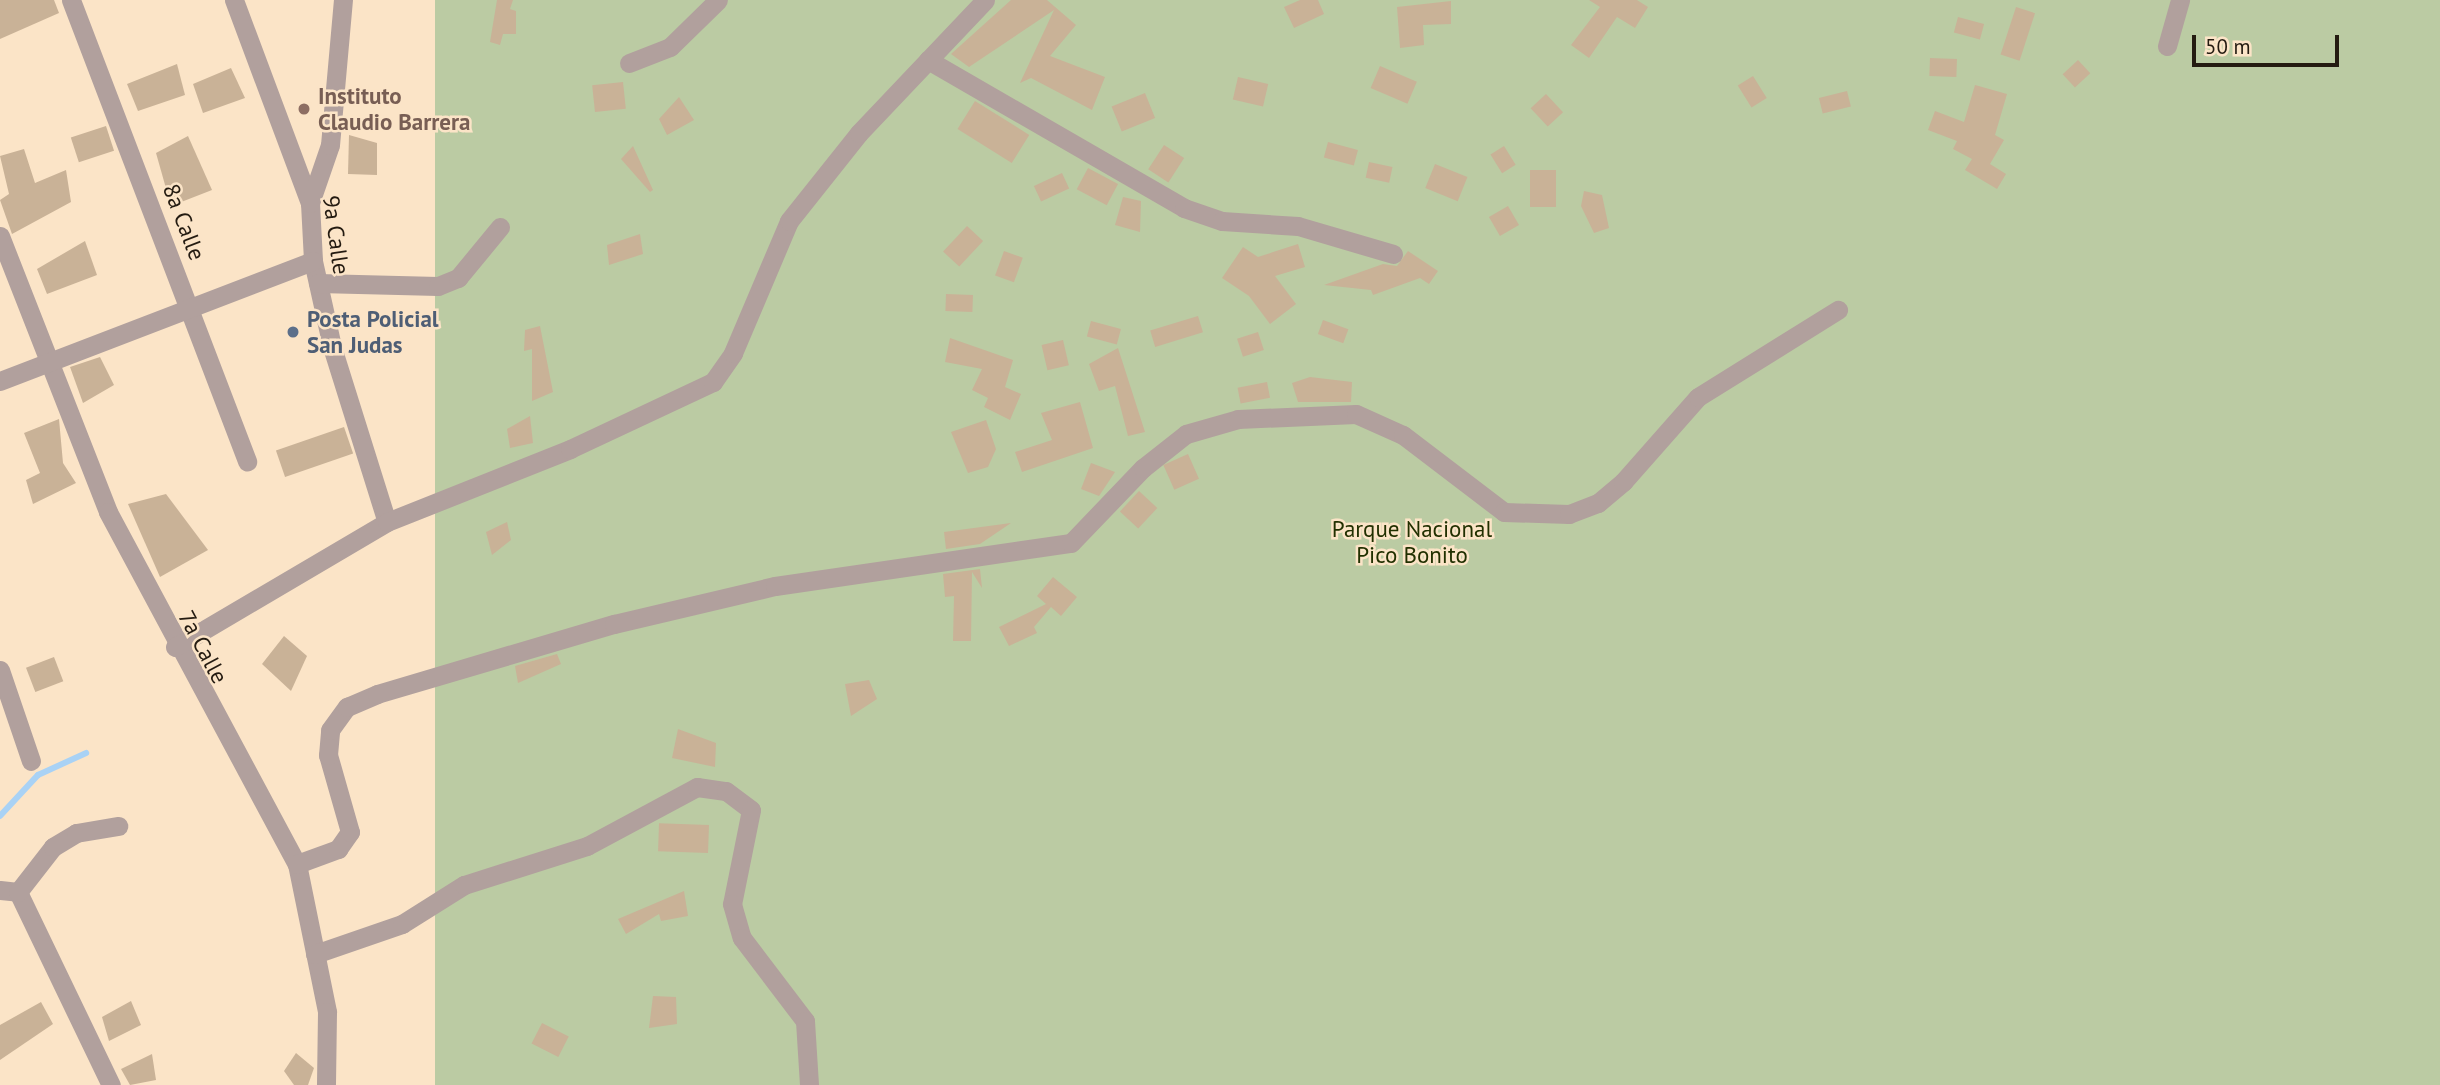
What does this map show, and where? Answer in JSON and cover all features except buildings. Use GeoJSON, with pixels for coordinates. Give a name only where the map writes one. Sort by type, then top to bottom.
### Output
{"type":"FeatureCollection","features":[{"type":"Feature","properties":{"kind":"street","name":"8a Calle"},"geometry":{"type":"LineString","coordinates":[[71,0],[247,462]]}},
{"type":"Feature","properties":{"kind":"street","name":"9a Calle"},"geometry":{"type":"LineString","coordinates":[[234,0],[310,203],[313,261],[318,284],[387,522]]}},
{"type":"Feature","properties":{"kind":"street"},"geometry":{"type":"LineString","coordinates":[[310,203],[330,145],[343,0]]}},
{"type":"Feature","properties":{"kind":"street"},"geometry":{"type":"LineString","coordinates":[[629,63],[670,47],[718,0]]}},
{"type":"Feature","properties":{"kind":"street"},"geometry":{"type":"LineString","coordinates":[[175,647],[387,522],[570,449],[713,382],[733,353],[789,221],[928,60],[985,0]]}},
{"type":"Feature","properties":{"kind":"street"},"geometry":{"type":"LineString","coordinates":[[2167,46],[2180,0]]}},
{"type":"Feature","properties":{"kind":"street"},"geometry":{"type":"LineString","coordinates":[[928,60],[1184,208],[1222,221],[1298,226],[1394,254]]}},
{"type":"Feature","properties":{"kind":"street"},"geometry":{"type":"LineString","coordinates":[[318,284],[438,285],[458,278],[500,227]]}},
{"type":"Feature","properties":{"kind":"street","name":"7a Calle"},"geometry":{"type":"LineString","coordinates":[[0,236],[92,476],[175,647],[297,864],[327,1013],[326,1085]]}},
{"type":"Feature","properties":{"kind":"street"},"geometry":{"type":"LineString","coordinates":[[0,381],[313,261]]}},
{"type":"Feature","properties":{"kind":"street"},"geometry":{"type":"LineString","coordinates":[[297,864],[338,849],[350,832],[328,755],[330,730],[347,707],[377,694],[614,624],[775,586],[1071,543],[1143,468],[1186,434],[1238,419],[1356,414],[1403,435],[1504,512],[1569,514],[1598,503],[1623,482],[1708,389],[1838,310]]}},
{"type":"Feature","properties":{"kind":"street"},"geometry":{"type":"LineString","coordinates":[[0,670],[31,761]]}},
{"type":"Feature","properties":{"kind":"street"},"geometry":{"type":"LineString","coordinates":[[315,954],[402,924],[464,885],[587,846],[673,797],[697,787],[726,791],[751,810],[732,904],[742,938],[805,1021],[809,1085]]}},
{"type":"Feature","properties":{"kind":"street"},"geometry":{"type":"LineString","coordinates":[[111,1085],[9,891],[53,847],[76,833],[118,826]]}},
{"type":"Feature","properties":{"kind":"green space","name":"Parque Nacional Pico Bonito"},"geometry":{"type":"Polygon","coordinates":[[[435,0],[2440,0],[2440,1085],[435,1085],[435,0]]]}},
{"type":"Feature","properties":{"kind":"waterway"},"geometry":{"type":"LineString","coordinates":[[0,816],[38,775],[86,753]]}},
{"type":"Feature","properties":{"kind":"place","name":"Instituto Claudio Barrera"},"geometry":{"type":"Point","coordinates":[304,109]}},
{"type":"Feature","properties":{"kind":"place","name":"Posta Policial San Judas"},"geometry":{"type":"Point","coordinates":[293,332]}}]}
